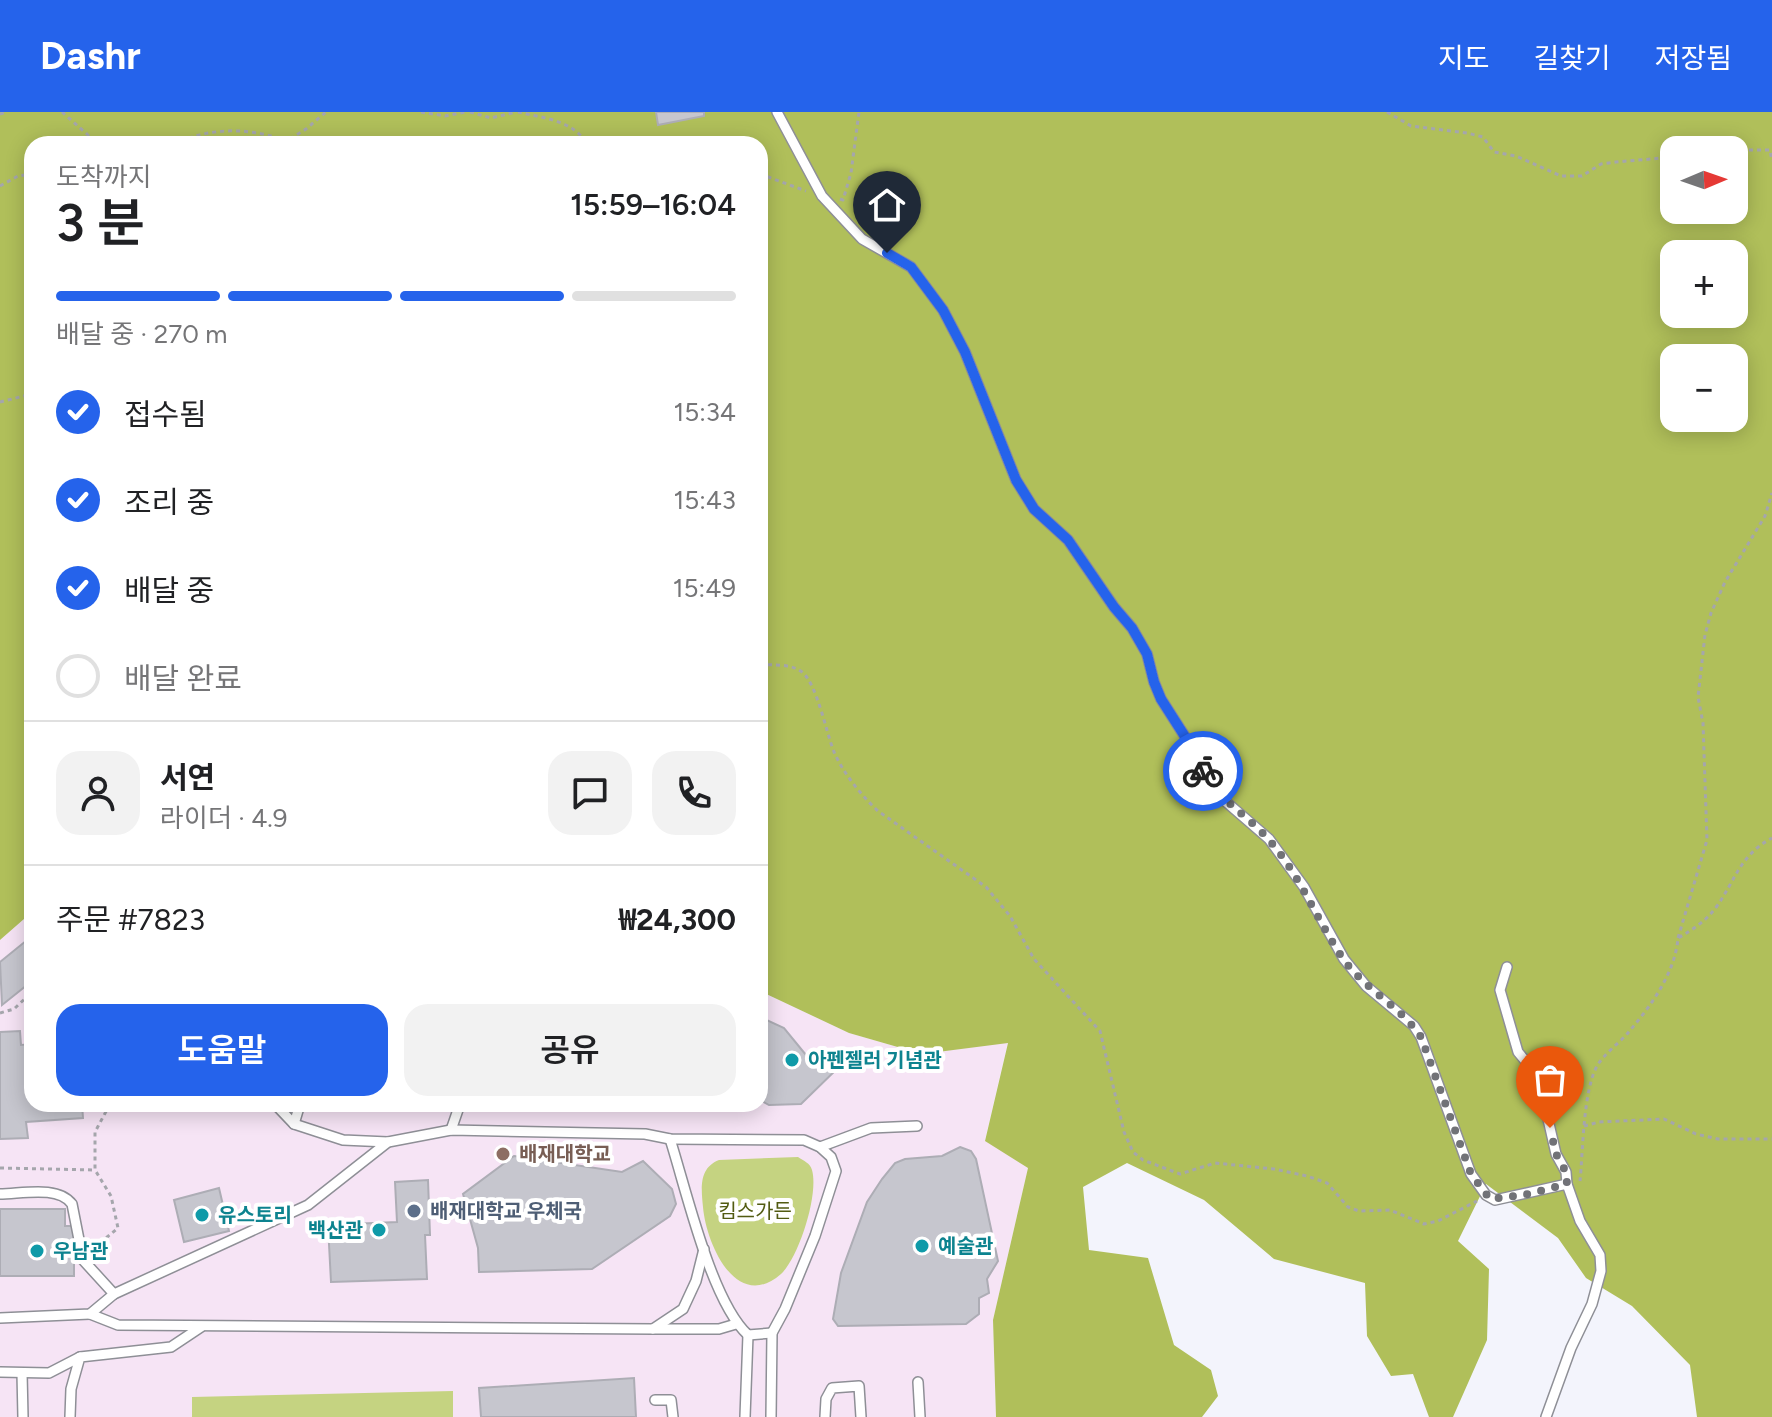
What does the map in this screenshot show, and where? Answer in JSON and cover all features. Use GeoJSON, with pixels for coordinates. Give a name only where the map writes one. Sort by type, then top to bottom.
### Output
{"type":"FeatureCollection","features":[{"type":"Feature","properties":{"kind":"lane"},"geometry":{"type":"LineString","coordinates":[[777,112],[822,196],[862,239],[911,267],[943,310],[965,352],[1016,480],[1034,509],[1068,540],[1132,628],[1147,654],[1161,699],[1217,794],[1269,839],[1304,887],[1344,959],[1366,986],[1414,1026],[1421,1037],[1471,1174],[1490,1199],[1524,1195],[1567,1184]]}},
{"type":"Feature","properties":{"kind":"lane"},"geometry":{"type":"LineString","coordinates":[[1507,967],[1500,990],[1518,1052],[1538,1076],[1556,1154],[1566,1172],[1570,1196],[1580,1221],[1600,1255],[1601,1271],[1592,1304],[1571,1348],[1546,1417]]}},
{"type":"Feature","properties":{"kind":"lane"},"geometry":{"type":"LineString","coordinates":[[283,1112],[294,1124],[343,1140],[388,1142],[451,1130],[645,1134],[670,1139],[804,1140],[820,1147],[831,1157],[836,1171],[815,1236],[772,1333],[771,1417]]}},
{"type":"Feature","properties":{"kind":"lane"},"geometry":{"type":"LineString","coordinates":[[294,1124],[298,1112]]}},
{"type":"Feature","properties":{"kind":"lane"},"geometry":{"type":"LineString","coordinates":[[451,1130],[457,1112]]}},
{"type":"Feature","properties":{"kind":"lane"},"geometry":{"type":"LineString","coordinates":[[820,1147],[871,1128],[917,1126]]}},
{"type":"Feature","properties":{"kind":"lane"},"geometry":{"type":"LineString","coordinates":[[670,1139],[711,1270],[736,1324],[748,1335],[772,1333]]}},
{"type":"Feature","properties":{"kind":"lane"},"geometry":{"type":"LineString","coordinates":[[90,1314],[114,1294],[308,1205],[388,1142]]}},
{"type":"Feature","properties":{"kind":"lane"},"geometry":{"type":"LineString","coordinates":[[0,1194],[57,1193],[66,1196],[72,1204],[83,1257],[114,1294]]}},
{"type":"Feature","properties":{"kind":"lane"},"geometry":{"type":"LineString","coordinates":[[653,1329],[683,1309],[696,1281],[704,1249]]}},
{"type":"Feature","properties":{"kind":"lane"},"geometry":{"type":"LineString","coordinates":[[0,1318],[90,1314],[118,1325],[202,1326],[719,1329],[736,1324]]}},
{"type":"Feature","properties":{"kind":"lane"},"geometry":{"type":"LineString","coordinates":[[0,1372],[49,1373],[80,1357],[171,1347],[202,1326]]}},
{"type":"Feature","properties":{"kind":"lane"},"geometry":{"type":"LineString","coordinates":[[745,1417],[748,1335]]}},
{"type":"Feature","properties":{"kind":"lane"},"geometry":{"type":"LineString","coordinates":[[70,1417],[71,1389],[80,1357]]}},
{"type":"Feature","properties":{"kind":"lane"},"geometry":{"type":"LineString","coordinates":[[22,1373],[23,1417]]}},
{"type":"Feature","properties":{"kind":"lane"},"geometry":{"type":"LineString","coordinates":[[918,1382],[920,1417]]}},
{"type":"Feature","properties":{"kind":"lane"},"geometry":{"type":"LineString","coordinates":[[825,1417],[826,1399],[832,1388],[859,1386],[861,1417]]}},
{"type":"Feature","properties":{"kind":"lane"},"geometry":{"type":"LineString","coordinates":[[655,1400],[671,1400],[673,1417]]}},
{"type":"Feature","properties":{"kind":"path"},"geometry":{"type":"LineString","coordinates":[[0,114],[7,112]]}},
{"type":"Feature","properties":{"kind":"path"},"geometry":{"type":"LineString","coordinates":[[62,112],[88,136]]}},
{"type":"Feature","properties":{"kind":"path"},"geometry":{"type":"LineString","coordinates":[[295,136],[326,112]]}},
{"type":"Feature","properties":{"kind":"path"},"geometry":{"type":"LineString","coordinates":[[421,112],[445,116],[468,112],[491,118],[517,112],[561,121],[582,136]]}},
{"type":"Feature","properties":{"kind":"path"},"geometry":{"type":"LineString","coordinates":[[768,177],[843,200],[851,173],[859,112]]}},
{"type":"Feature","properties":{"kind":"path"},"geometry":{"type":"LineString","coordinates":[[1387,112],[1411,126],[1483,137],[1494,152],[1516,156],[1561,176],[1582,176],[1601,164],[1660,158]]}},
{"type":"Feature","properties":{"kind":"path"},"geometry":{"type":"LineString","coordinates":[[192,136],[217,131],[273,136]]}},
{"type":"Feature","properties":{"kind":"path"},"geometry":{"type":"LineString","coordinates":[[1748,150],[1770,150],[1772,161]]}},
{"type":"Feature","properties":{"kind":"path"},"geometry":{"type":"LineString","coordinates":[[0,186],[24,175]]}},
{"type":"Feature","properties":{"kind":"path"},"geometry":{"type":"LineString","coordinates":[[0,402],[24,396]]}},
{"type":"Feature","properties":{"kind":"path"},"geometry":{"type":"LineString","coordinates":[[1570,1196],[1579,1184],[1583,1127],[1597,1066],[1634,1025],[1666,980],[1677,955],[1678,938],[1707,840],[1703,723],[1698,697],[1705,635],[1725,582],[1765,516],[1772,493]]}},
{"type":"Feature","properties":{"kind":"path"},"geometry":{"type":"LineString","coordinates":[[768,665],[791,666],[803,673],[811,683],[836,755],[863,797],[878,811],[986,887],[1010,916],[1034,959],[1100,1031],[1124,1132],[1133,1152],[1143,1160],[1180,1174],[1215,1163],[1307,1176],[1327,1183],[1348,1207],[1359,1211],[1390,1210],[1424,1224],[1456,1213],[1474,1202],[1490,1199]]}},
{"type":"Feature","properties":{"kind":"path"},"geometry":{"type":"LineString","coordinates":[[1678,938],[1701,924],[1718,904],[1744,861],[1757,846],[1772,838]]}},
{"type":"Feature","properties":{"kind":"path"},"geometry":{"type":"LineString","coordinates":[[0,1013],[14,1009],[24,1000]]}},
{"type":"Feature","properties":{"kind":"path"},"geometry":{"type":"LineString","coordinates":[[83,1257],[118,1228],[111,1196],[95,1170],[95,1132],[106,1112]]}},
{"type":"Feature","properties":{"kind":"path"},"geometry":{"type":"LineString","coordinates":[[1583,1127],[1599,1122],[1664,1119],[1696,1134],[1718,1139],[1772,1139]]}},
{"type":"Feature","properties":{"kind":"path"},"geometry":{"type":"LineString","coordinates":[[0,1168],[95,1170]]}},
{"type":"Feature","properties":{"kind":"shaded area","name":"배재대학교"},"geometry":{"type":"Polygon","coordinates":[[[24,919],[24,1112],[768,1112],[768,995],[849,1033],[922,1054],[1008,1042],[985,1140],[1028,1168],[993,1320],[996,1417],[0,1417],[0,940],[24,919]]]}},
{"type":"Feature","properties":{"kind":"green space"},"geometry":{"type":"Polygon","coordinates":[[[0,112],[1772,112],[1772,1417],[1697,1417],[1690,1365],[1632,1306],[1586,1278],[1558,1238],[1486,1184],[1458,1241],[1489,1269],[1487,1340],[1453,1417],[1429,1417],[1413,1374],[1391,1376],[1367,1336],[1365,1283],[1274,1259],[1204,1200],[1127,1163],[1083,1187],[1089,1250],[1148,1258],[1174,1345],[1211,1370],[1218,1396],[1202,1417],[996,1417],[993,1320],[1028,1168],[985,1141],[1008,1043],[922,1054],[849,1033],[768,995],[768,136],[24,136],[24,919],[0,940],[0,112]]]}},
{"type":"Feature","properties":{"kind":"green space","name":"킴스가든"},"geometry":{"type":"Polygon","coordinates":[[[798,1157],[810,1166],[813,1181],[810,1209],[801,1240],[781,1274],[765,1284],[750,1285],[726,1269],[710,1238],[702,1200],[705,1173],[712,1163],[719,1160],[798,1157]]]}},
{"type":"Feature","properties":{"kind":"green space"},"geometry":{"type":"Polygon","coordinates":[[[453,1391],[453,1417],[192,1417],[192,1397],[453,1391]]]}},
{"type":"Feature","properties":{"kind":"building"},"geometry":{"type":"Polygon","coordinates":[[[656,112],[704,112],[704,116],[658,125],[656,112]]]}},
{"type":"Feature","properties":{"kind":"building"},"geometry":{"type":"Polygon","coordinates":[[[24,942],[24,987],[2,1005],[0,962],[24,942]]]}},
{"type":"Feature","properties":{"kind":"building","name":"아펜젤러 기념관"},"geometry":{"type":"Polygon","coordinates":[[[768,1021],[784,1028],[806,1055],[841,1065],[801,1104],[769,1105],[768,1021]]]}},
{"type":"Feature","properties":{"kind":"building"},"geometry":{"type":"Polygon","coordinates":[[[20,1031],[21,1045],[24,1045],[24,1112],[83,1112],[83,1118],[26,1122],[28,1138],[0,1139],[0,1032],[20,1031]]]}},
{"type":"Feature","properties":{"kind":"building","name":"예술관"},"geometry":{"type":"Polygon","coordinates":[[[960,1147],[971,1151],[976,1159],[998,1261],[987,1279],[989,1293],[979,1298],[979,1314],[966,1324],[838,1326],[833,1319],[841,1273],[867,1202],[882,1179],[895,1163],[905,1159],[942,1156],[960,1147]]]}},
{"type":"Feature","properties":{"kind":"building"},"geometry":{"type":"Polygon","coordinates":[[[514,1156],[622,1172],[643,1161],[672,1189],[676,1204],[670,1216],[592,1269],[479,1272],[478,1248],[463,1194],[514,1156]]]}},
{"type":"Feature","properties":{"kind":"building","name":"백산관"},"geometry":{"type":"Polygon","coordinates":[[[428,1180],[430,1235],[425,1235],[427,1279],[331,1282],[328,1225],[397,1222],[395,1182],[428,1180]]]}},
{"type":"Feature","properties":{"kind":"building","name":"유스토리"},"geometry":{"type":"Polygon","coordinates":[[[219,1188],[229,1231],[184,1242],[174,1200],[219,1188]]]}},
{"type":"Feature","properties":{"kind":"building","name":"우남관"},"geometry":{"type":"Polygon","coordinates":[[[0,1209],[65,1209],[65,1226],[74,1226],[74,1276],[0,1276],[0,1209]]]}},
{"type":"Feature","properties":{"kind":"building"},"geometry":{"type":"Polygon","coordinates":[[[634,1378],[636,1417],[481,1417],[479,1388],[634,1378]]]}},
{"type":"Feature","properties":{"kind":"way so far"},"geometry":{"type":"LineString","coordinates":[[1203,771],[1217,794],[1269,839],[1304,887],[1355,973],[1414,1026],[1421,1037],[1471,1174],[1490,1199],[1524,1195],[1567,1184],[1566,1172],[1556,1154],[1550,1128]]}},
{"type":"Feature","properties":{"kind":"place","name":"아펜젤러 기념관"},"geometry":{"type":"Point","coordinates":[792,1060]}},
{"type":"Feature","properties":{"kind":"place","name":"배재대학교"},"geometry":{"type":"Point","coordinates":[503,1154]}},
{"type":"Feature","properties":{"kind":"place","name":"배재대학교 우체국"},"geometry":{"type":"Point","coordinates":[414,1211]}},
{"type":"Feature","properties":{"kind":"place","name":"유스토리"},"geometry":{"type":"Point","coordinates":[202,1215]}},
{"type":"Feature","properties":{"kind":"place","name":"백산관"},"geometry":{"type":"Point","coordinates":[379,1230]}},
{"type":"Feature","properties":{"kind":"place","name":"예술관"},"geometry":{"type":"Point","coordinates":[922,1246]}},
{"type":"Feature","properties":{"kind":"place","name":"우남관"},"geometry":{"type":"Point","coordinates":[37,1251]}},
{"type":"Feature","properties":{"kind":"route"},"geometry":{"type":"LineString","coordinates":[[887,253],[911,267],[943,310],[965,352],[1016,480],[1034,509],[1068,540],[1132,628],[1147,654],[1161,699],[1203,771]]}}]}
